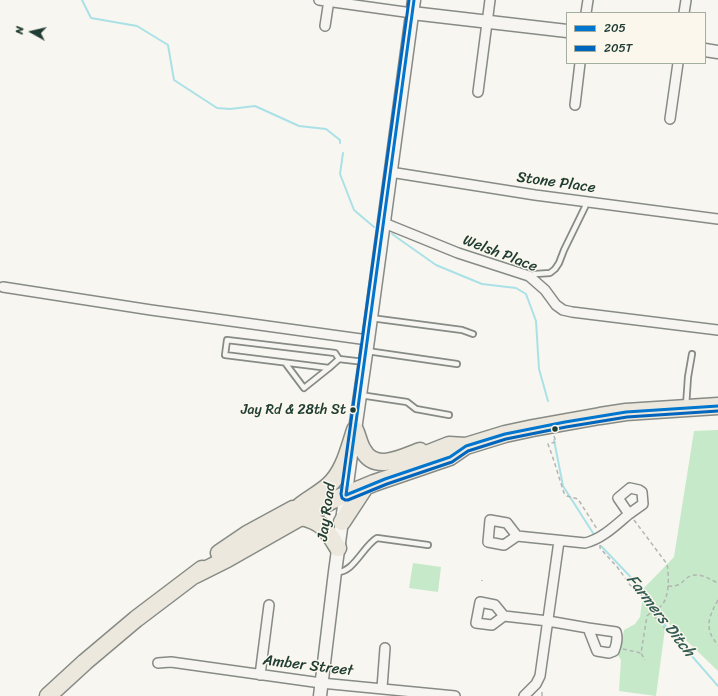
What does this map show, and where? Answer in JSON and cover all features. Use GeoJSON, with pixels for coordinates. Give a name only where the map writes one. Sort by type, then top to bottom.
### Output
{"type":"FeatureCollection","features":[{"type":"Feature","properties":{"kind":"highway"},"geometry":{"type":"LineString","coordinates":[[346,489],[365,487],[450,457],[466,446],[505,434],[620,413],[718,406]]}},
{"type":"Feature","properties":{"kind":"highway"},"geometry":{"type":"LineString","coordinates":[[355,430],[363,451],[377,462],[385,463],[433,446],[466,446]]}},
{"type":"Feature","properties":{"kind":"highway"},"geometry":{"type":"LineString","coordinates":[[300,511],[336,477],[355,430]]}},
{"type":"Feature","properties":{"kind":"highway"},"geometry":{"type":"LineString","coordinates":[[48,696],[140,615],[195,575],[227,559],[300,511],[346,489],[449,445]]}},
{"type":"Feature","properties":{"kind":"highway"},"geometry":{"type":"LineString","coordinates":[[342,522],[365,487]]}},
{"type":"Feature","properties":{"kind":"highway"},"geometry":{"type":"LineString","coordinates":[[300,511],[323,526],[328,531],[338,548]]}},
{"type":"Feature","properties":{"kind":"street"},"geometry":{"type":"LineString","coordinates":[[319,0],[412,13],[566,31]]}},
{"type":"Feature","properties":{"kind":"street","name":"Jay Road"},"geometry":{"type":"LineString","coordinates":[[320,696],[338,548],[367,351],[414,0]]}},
{"type":"Feature","properties":{"kind":"street"},"geometry":{"type":"LineString","coordinates":[[478,92],[490,0]]}},
{"type":"Feature","properties":{"kind":"street"},"geometry":{"type":"LineString","coordinates":[[586,12],[588,0]]}},
{"type":"Feature","properties":{"kind":"street"},"geometry":{"type":"LineString","coordinates":[[684,12],[686,0]]}},
{"type":"Feature","properties":{"kind":"street"},"geometry":{"type":"LineString","coordinates":[[326,26],[329,1]]}},
{"type":"Feature","properties":{"kind":"street"},"geometry":{"type":"LineString","coordinates":[[706,50],[718,52]]}},
{"type":"Feature","properties":{"kind":"street"},"geometry":{"type":"LineString","coordinates":[[575,105],[580,64]]}},
{"type":"Feature","properties":{"kind":"street"},"geometry":{"type":"LineString","coordinates":[[670,119],[678,64]]}},
{"type":"Feature","properties":{"kind":"street","name":"Stone Place"},"geometry":{"type":"LineString","coordinates":[[390,172],[535,195],[718,218]]}},
{"type":"Feature","properties":{"kind":"street","name":"Welsh Place"},"geometry":{"type":"LineString","coordinates":[[384,223],[458,253],[529,276],[545,290],[556,305],[563,310],[718,330]]}},
{"type":"Feature","properties":{"kind":"street"},"geometry":{"type":"LineString","coordinates":[[3,287],[151,310],[367,351]]}},
{"type":"Feature","properties":{"kind":"street"},"geometry":{"type":"LineString","coordinates":[[517,536],[585,543],[598,538],[629,514]]}},
{"type":"Feature","properties":{"kind":"street"},"geometry":{"type":"LineString","coordinates":[[524,696],[536,684],[540,676],[559,541]]}},
{"type":"Feature","properties":{"kind":"street"},"geometry":{"type":"LineString","coordinates":[[260,675],[269,605]]}},
{"type":"Feature","properties":{"kind":"street"},"geometry":{"type":"LineString","coordinates":[[504,616],[548,621],[616,632],[616,647],[614,651],[609,653],[597,651],[588,628]]}},
{"type":"Feature","properties":{"kind":"street"},"geometry":{"type":"LineString","coordinates":[[382,688],[385,648]]}},
{"type":"Feature","properties":{"kind":"street","name":"Amber Street"},"geometry":{"type":"LineString","coordinates":[[158,664],[171,662],[321,683],[455,696]]}},
{"type":"Feature","properties":{"kind":"lane"},"geometry":{"type":"LineString","coordinates":[[529,276],[550,273],[555,269],[585,207],[586,201]]}},
{"type":"Feature","properties":{"kind":"lane"},"geometry":{"type":"LineString","coordinates":[[371,318],[462,330],[474,334]]}},
{"type":"Feature","properties":{"kind":"lane"},"geometry":{"type":"LineString","coordinates":[[329,368],[286,364],[225,355],[227,340],[335,353],[339,359]]}},
{"type":"Feature","properties":{"kind":"lane"},"geometry":{"type":"LineString","coordinates":[[286,364],[304,388],[339,359],[367,351],[457,364]]}},
{"type":"Feature","properties":{"kind":"lane"},"geometry":{"type":"LineString","coordinates":[[686,408],[688,377],[692,354]]}},
{"type":"Feature","properties":{"kind":"lane"},"geometry":{"type":"LineString","coordinates":[[360,395],[407,402],[416,409],[449,415]]}},
{"type":"Feature","properties":{"kind":"lane"},"geometry":{"type":"LineString","coordinates":[[335,572],[340,573],[348,569],[376,538],[428,545]]}},
{"type":"Feature","properties":{"kind":"path"},"geometry":{"type":"LineString","coordinates":[[550,425],[556,442],[548,444],[563,490],[567,496],[578,499],[597,528],[600,548],[618,568],[630,585],[640,592],[651,612],[667,631]]}},
{"type":"Feature","properties":{"kind":"path"},"geometry":{"type":"LineString","coordinates":[[629,514],[667,564],[668,573],[668,586],[664,602],[660,607],[647,616],[641,653],[645,660]]}},
{"type":"Feature","properties":{"kind":"path"},"geometry":{"type":"LineString","coordinates":[[668,586],[675,587],[682,584],[684,580],[691,575],[696,575],[718,583]]}},
{"type":"Feature","properties":{"kind":"path"},"geometry":{"type":"LineString","coordinates":[[718,600],[710,614],[709,624],[711,637],[718,645]]}},
{"type":"Feature","properties":{"kind":"path"},"geometry":{"type":"LineString","coordinates":[[616,647],[641,653]]}},
{"type":"Feature","properties":{"kind":"green space"},"geometry":{"type":"Polygon","coordinates":[[[718,430],[718,671],[666,621],[656,696],[619,691],[621,660],[618,655],[620,652],[624,630],[635,624],[640,617],[644,588],[674,557],[694,431],[718,430]]]}},
{"type":"Feature","properties":{"kind":"green space"},"geometry":{"type":"Polygon","coordinates":[[[413,563],[441,567],[438,592],[409,588],[413,563]]]}},
{"type":"Feature","properties":{"kind":"waterway","name":"Farmers Ditch"},"geometry":{"type":"LineString","coordinates":[[82,0],[91,18],[137,26],[168,45],[174,80],[217,108],[230,109],[255,106],[299,126],[326,129],[340,140],[340,143]]}},
{"type":"Feature","properties":{"kind":"waterway","name":"Farmers Ditch"},"geometry":{"type":"LineString","coordinates":[[343,153],[340,174],[354,210],[374,227]]}},
{"type":"Feature","properties":{"kind":"waterway","name":"Farmers Ditch"},"geometry":{"type":"LineString","coordinates":[[392,234],[436,265],[482,284],[516,288],[526,294],[536,321],[539,369],[548,401]]}},
{"type":"Feature","properties":{"kind":"waterway","name":"Farmers Ditch"},"geometry":{"type":"LineString","coordinates":[[554,440],[563,486],[593,533]]}},
{"type":"Feature","properties":{"kind":"waterway","name":"Farmers Ditch"},"geometry":{"type":"LineString","coordinates":[[601,546],[646,593],[658,617],[718,686]]}},
{"type":"Feature","properties":{"kind":"transit line","name":"205T"},"geometry":{"type":"LineString","coordinates":[[409,0],[341,494],[342,498],[348,500],[387,484],[452,462],[468,451],[506,439],[627,417],[718,411]]}},
{"type":"Feature","properties":{"kind":"transit line","name":"205"},"geometry":{"type":"LineString","coordinates":[[414,0],[346,495],[385,479],[450,457],[466,446],[505,434],[626,412],[718,406]]}},
{"type":"Feature","properties":{"kind":"place","name":"Jay Rd & 28th St"},"geometry":{"type":"Point","coordinates":[353,410]}}]}
